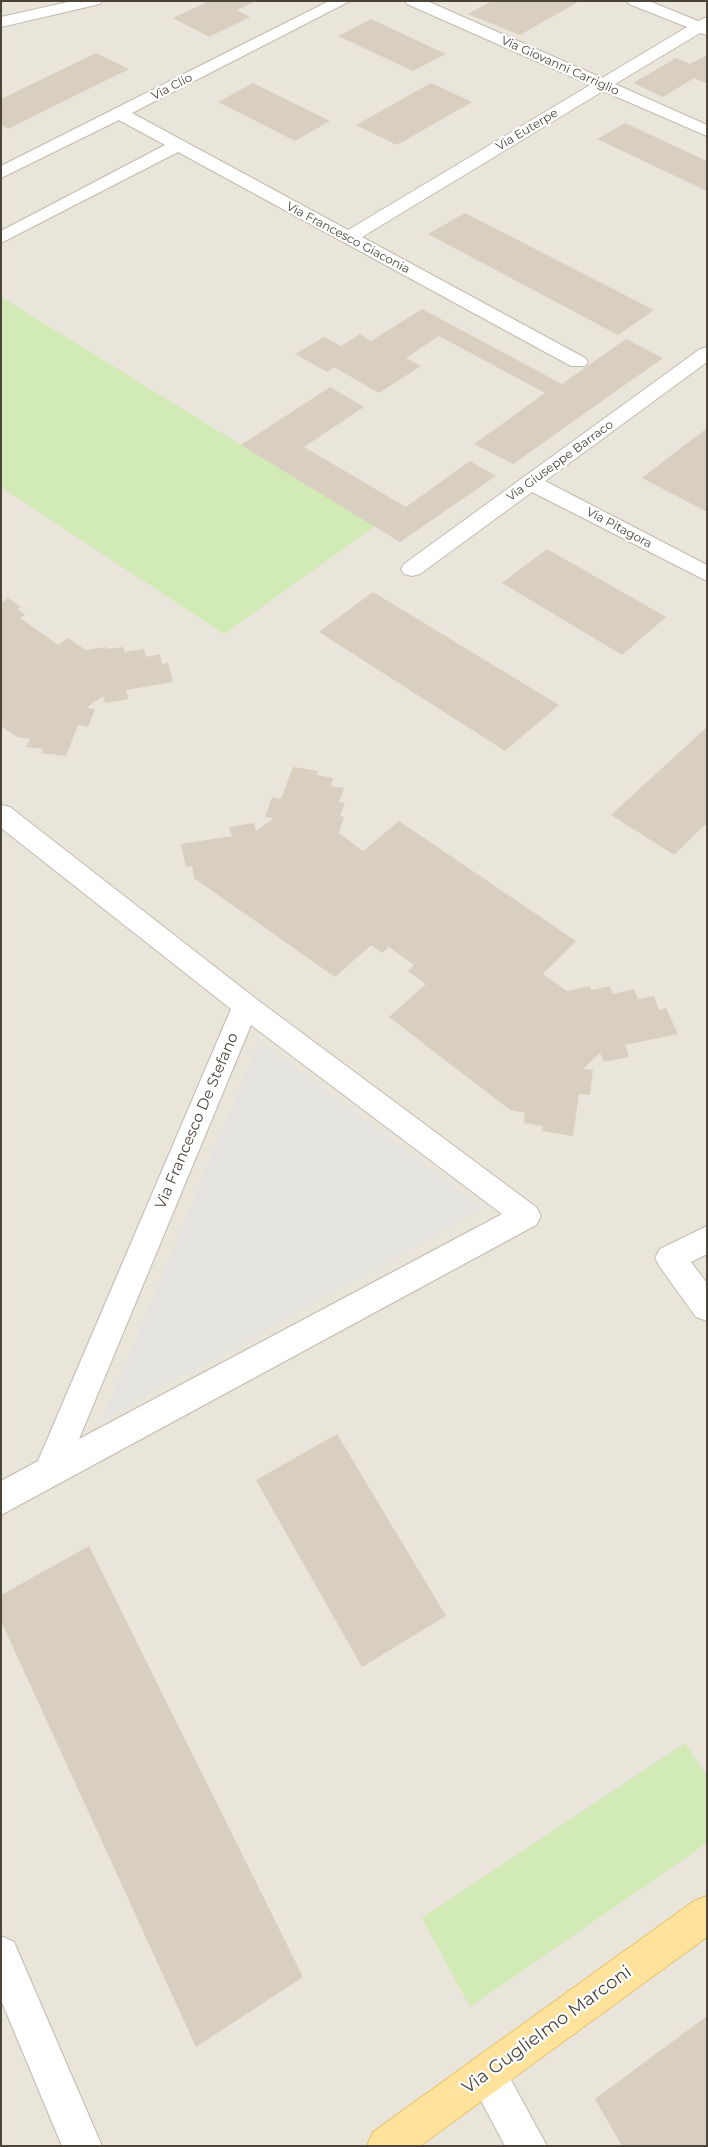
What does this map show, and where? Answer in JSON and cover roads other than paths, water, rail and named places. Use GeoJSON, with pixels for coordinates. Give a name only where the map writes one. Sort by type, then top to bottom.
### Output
{"type":"FeatureCollection","features":[{"type":"Feature","properties":{"kind":"main road","name":"Via Guglielmo Marconi"},"geometry":{"type":"LineString","coordinates":[[387,2146],[707,1914]]}},
{"type":"Feature","properties":{"kind":"street"},"geometry":{"type":"LineString","coordinates":[[60,1],[82,1]]}},
{"type":"Feature","properties":{"kind":"street"},"geometry":{"type":"LineString","coordinates":[[1,22],[94,1]]}},
{"type":"Feature","properties":{"kind":"street","name":"Via Clio"},"geometry":{"type":"LineString","coordinates":[[1,172],[342,1]]}},
{"type":"Feature","properties":{"kind":"street","name":"Via Giovanni Carriglio"},"geometry":{"type":"LineString","coordinates":[[412,1],[707,132]]}},
{"type":"Feature","properties":{"kind":"street"},"geometry":{"type":"LineString","coordinates":[[635,1],[704,26]]}},
{"type":"Feature","properties":{"kind":"street","name":"Via Euterpe"},"geometry":{"type":"LineString","coordinates":[[348,238],[704,26]]}},
{"type":"Feature","properties":{"kind":"street","name":"Via Francesco Giaconia"},"geometry":{"type":"LineString","coordinates":[[119,114],[578,362]]}},
{"type":"Feature","properties":{"kind":"street"},"geometry":{"type":"LineString","coordinates":[[1,238],[178,145]]}},
{"type":"Feature","properties":{"kind":"street","name":"Via Giuseppe Barraco"},"geometry":{"type":"LineString","coordinates":[[412,569],[707,353]]}},
{"type":"Feature","properties":{"kind":"street","name":"Via Pitagora"},"geometry":{"type":"LineString","coordinates":[[530,482],[707,574]]}},
{"type":"Feature","properties":{"kind":"street"},"geometry":{"type":"LineString","coordinates":[[1,814],[246,1006],[526,1216],[1,1498]]}},
{"type":"Feature","properties":{"kind":"street","name":"Via Francesco De Stefano"},"geometry":{"type":"LineString","coordinates":[[49,1472],[246,1006]]}},
{"type":"Feature","properties":{"kind":"street"},"geometry":{"type":"LineString","coordinates":[[707,1239],[670,1258],[707,1306]]}},
{"type":"Feature","properties":{"kind":"street"},"geometry":{"type":"LineString","coordinates":[[1,1955],[82,2146]]}},
{"type":"Feature","properties":{"kind":"street"},"geometry":{"type":"LineString","coordinates":[[486,2074],[527,2146]]}}]}
